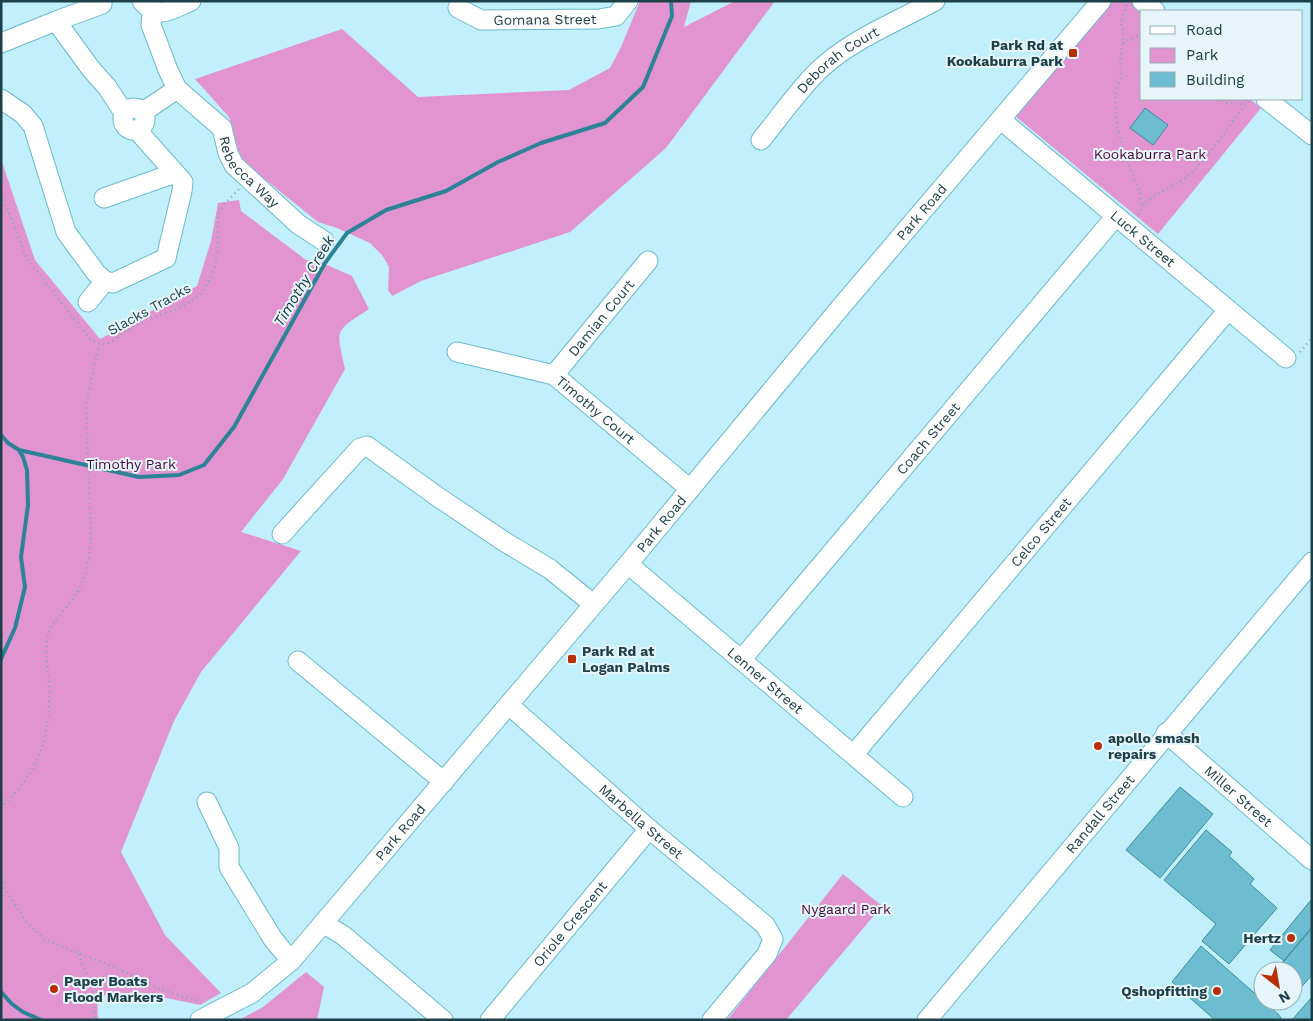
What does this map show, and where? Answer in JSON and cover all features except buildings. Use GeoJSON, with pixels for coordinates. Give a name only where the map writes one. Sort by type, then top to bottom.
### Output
{"type":"FeatureCollection","features":[{"type":"Feature","properties":{"kind":"street"},"geometry":{"type":"LineString","coordinates":[[147,6],[162,13],[191,1]]}},
{"type":"Feature","properties":{"kind":"street","name":"Gomana Street"},"geometry":{"type":"LineString","coordinates":[[458,8],[481,20],[600,20],[616,16],[628,1]]}},
{"type":"Feature","properties":{"kind":"street","name":"Deborah Court"},"geometry":{"type":"LineString","coordinates":[[761,140],[817,72],[835,57],[852,45],[935,1]]}},
{"type":"Feature","properties":{"kind":"street","name":"Park Road"},"geometry":{"type":"LineString","coordinates":[[205,1018],[252,993],[291,960],[444,782],[840,308],[1002,120],[1101,1]]}},
{"type":"Feature","properties":{"kind":"street"},"geometry":{"type":"LineString","coordinates":[[1135,3],[1152,10]]}},
{"type":"Feature","properties":{"kind":"street"},"geometry":{"type":"LineString","coordinates":[[1,43],[102,4]]}},
{"type":"Feature","properties":{"kind":"street","name":"Rebecca Way"},"geometry":{"type":"LineString","coordinates":[[147,6],[151,25],[168,70],[178,89],[222,128],[228,153],[234,165],[298,224],[324,240]]}},
{"type":"Feature","properties":{"kind":"street"},"geometry":{"type":"LineString","coordinates":[[56,21],[91,69],[107,87],[124,113]]}},
{"type":"Feature","properties":{"kind":"street"},"geometry":{"type":"LineString","coordinates":[[143,112],[178,89]]}},
{"type":"Feature","properties":{"kind":"street"},"geometry":{"type":"LineString","coordinates":[[1,99],[22,114],[33,126],[66,232],[96,273],[105,281],[113,283],[166,258],[182,191],[182,182],[137,130]]}},
{"type":"Feature","properties":{"kind":"street"},"geometry":{"type":"LineString","coordinates":[[1267,100],[1312,135]]}},
{"type":"Feature","properties":{"kind":"street"},"geometry":{"type":"LineString","coordinates":[[133,108],[143,112],[144,123],[137,130],[129,130],[123,124],[122,117],[124,113],[133,108]]}},
{"type":"Feature","properties":{"kind":"street","name":"Luck Street"},"geometry":{"type":"LineString","coordinates":[[1002,120],[1286,358]]}},
{"type":"Feature","properties":{"kind":"street"},"geometry":{"type":"LineString","coordinates":[[104,198],[175,173]]}},
{"type":"Feature","properties":{"kind":"street","name":"Coach Street"},"geometry":{"type":"LineString","coordinates":[[741,660],[1116,216]]}},
{"type":"Feature","properties":{"kind":"street","name":"Damian Court"},"geometry":{"type":"LineString","coordinates":[[554,375],[648,261]]}},
{"type":"Feature","properties":{"kind":"street"},"geometry":{"type":"LineString","coordinates":[[88,302],[105,281]]}},
{"type":"Feature","properties":{"kind":"street","name":"Celco Street"},"geometry":{"type":"LineString","coordinates":[[854,754],[1228,310]]}},
{"type":"Feature","properties":{"kind":"street","name":"Timothy Court"},"geometry":{"type":"LineString","coordinates":[[457,352],[554,375],[690,489]]}},
{"type":"Feature","properties":{"kind":"street"},"geometry":{"type":"LineString","coordinates":[[282,534],[360,448],[367,446],[438,497],[550,569],[592,604]]}},
{"type":"Feature","properties":{"kind":"street","name":"Randall Street"},"geometry":{"type":"LineString","coordinates":[[927,1020],[1166,733],[1312,562]]}},
{"type":"Feature","properties":{"kind":"street","name":"Lenner Street"},"geometry":{"type":"LineString","coordinates":[[628,564],[903,797]]}},
{"type":"Feature","properties":{"kind":"street"},"geometry":{"type":"LineString","coordinates":[[298,661],[444,782]]}},
{"type":"Feature","properties":{"kind":"street","name":"Marbella Street"},"geometry":{"type":"LineString","coordinates":[[509,705],[649,829],[765,925],[773,939],[767,954],[712,1020]]}},
{"type":"Feature","properties":{"kind":"street","name":"Miller Street"},"geometry":{"type":"LineString","coordinates":[[1166,733],[1312,860]]}},
{"type":"Feature","properties":{"kind":"street"},"geometry":{"type":"LineString","coordinates":[[207,802],[229,848],[229,867],[273,939],[291,960]]}},
{"type":"Feature","properties":{"kind":"street","name":"Oriole Crescent"},"geometry":{"type":"LineString","coordinates":[[490,1020],[649,829]]}},
{"type":"Feature","properties":{"kind":"street"},"geometry":{"type":"LineString","coordinates":[[323,923],[344,936],[443,1020]]}},
{"type":"Feature","properties":{"kind":"path"},"geometry":{"type":"LineString","coordinates":[[1135,3],[1121,22],[1124,32],[1120,62],[1121,78],[1115,94],[1117,126],[1125,156],[1138,187],[1142,206],[1138,218]]}},
{"type":"Feature","properties":{"kind":"path"},"geometry":{"type":"LineString","coordinates":[[1123,43],[1134,37],[1140,36]]}},
{"type":"Feature","properties":{"kind":"path"},"geometry":{"type":"LineString","coordinates":[[1219,100],[1227,103],[1245,104]]}},
{"type":"Feature","properties":{"kind":"path"},"geometry":{"type":"LineString","coordinates":[[1142,206],[1189,175],[1249,100]]}},
{"type":"Feature","properties":{"kind":"path","name":"Slacks Tracks"},"geometry":{"type":"LineString","coordinates":[[1,195],[26,257],[90,339],[99,345],[112,343],[130,328],[165,314],[196,298],[207,286],[214,266],[218,241],[217,222],[222,208],[248,179]]}},
{"type":"Feature","properties":{"kind":"path","name":"Slacks Tracks"},"geometry":{"type":"LineString","coordinates":[[1,808],[28,777],[37,760],[48,729],[50,706],[46,652],[48,634],[59,614],[73,599],[84,576],[90,552],[86,404],[99,345]]}},
{"type":"Feature","properties":{"kind":"path"},"geometry":{"type":"LineString","coordinates":[[1,878],[4,887],[27,923],[44,939],[128,973],[160,989],[202,1002],[205,1018]]}},
{"type":"Feature","properties":{"kind":"path"},"geometry":{"type":"LineString","coordinates":[[79,954],[93,994],[95,1020]]}},
{"type":"Feature","properties":{"kind":"green space"},"geometry":{"type":"Polygon","coordinates":[[[640,1],[691,1],[684,27],[735,1],[775,1],[666,148],[570,232],[421,281],[392,296],[388,290],[389,267],[382,255],[370,243],[337,228],[318,222],[241,160],[229,117],[195,79],[342,29],[418,97],[569,90],[610,68],[640,1]]]}},
{"type":"Feature","properties":{"kind":"green space","name":"Kookaburra Park"},"geometry":{"type":"Polygon","coordinates":[[[1110,1],[1131,1],[1142,10],[1140,10],[1140,100],[1251,100],[1261,108],[1158,234],[1015,116],[1110,1]]]}},
{"type":"Feature","properties":{"kind":"green space","name":"Timothy Park"},"geometry":{"type":"Polygon","coordinates":[[[1,159],[35,260],[100,339],[197,286],[211,241],[218,203],[239,200],[241,211],[306,260],[318,261],[352,276],[369,309],[349,322],[340,332],[340,346],[345,369],[283,479],[241,532],[301,551],[201,672],[174,721],[121,852],[165,935],[221,993],[200,1005],[137,992],[97,996],[98,1020],[1,1020],[1,159]]]}},
{"type":"Feature","properties":{"kind":"green space","name":"Nygaard Park"},"geometry":{"type":"Polygon","coordinates":[[[843,874],[882,906],[786,1020],[727,1020],[843,874]]]}},
{"type":"Feature","properties":{"kind":"green space"},"geometry":{"type":"Polygon","coordinates":[[[306,972],[324,987],[317,1020],[239,1020],[263,1007],[306,972]]]}},
{"type":"Feature","properties":{"kind":"waterway","name":"Timothy Creek"},"geometry":{"type":"LineString","coordinates":[[19,450],[139,477],[179,475],[204,465],[234,427],[325,263],[347,233],[386,210],[446,191],[498,162],[541,143],[605,123],[643,87],[672,16],[671,1]]}},
{"type":"Feature","properties":{"kind":"waterway"},"geometry":{"type":"LineString","coordinates":[[1,435],[8,443],[19,450],[23,457],[27,470],[28,505],[21,557],[25,587],[15,628],[1,659]]}},
{"type":"Feature","properties":{"kind":"waterway"},"geometry":{"type":"LineString","coordinates":[[1,992],[23,1012],[41,1020]]}},
{"type":"Feature","properties":{"kind":"place","name":"Park Rd at Kookaburra Park"},"geometry":{"type":"Point","coordinates":[1073,53]}},
{"type":"Feature","properties":{"kind":"place","name":"Park Rd at Logan Palms"},"geometry":{"type":"Point","coordinates":[572,659]}},
{"type":"Feature","properties":{"kind":"place","name":"apollo smash repairs"},"geometry":{"type":"Point","coordinates":[1098,746]}},
{"type":"Feature","properties":{"kind":"place","name":"Hertz"},"geometry":{"type":"Point","coordinates":[1291,938]}},
{"type":"Feature","properties":{"kind":"place","name":"Paper Boats Flood Markers"},"geometry":{"type":"Point","coordinates":[54,989]}},
{"type":"Feature","properties":{"kind":"place","name":"Qshopfitting"},"geometry":{"type":"Point","coordinates":[1217,991]}}]}
